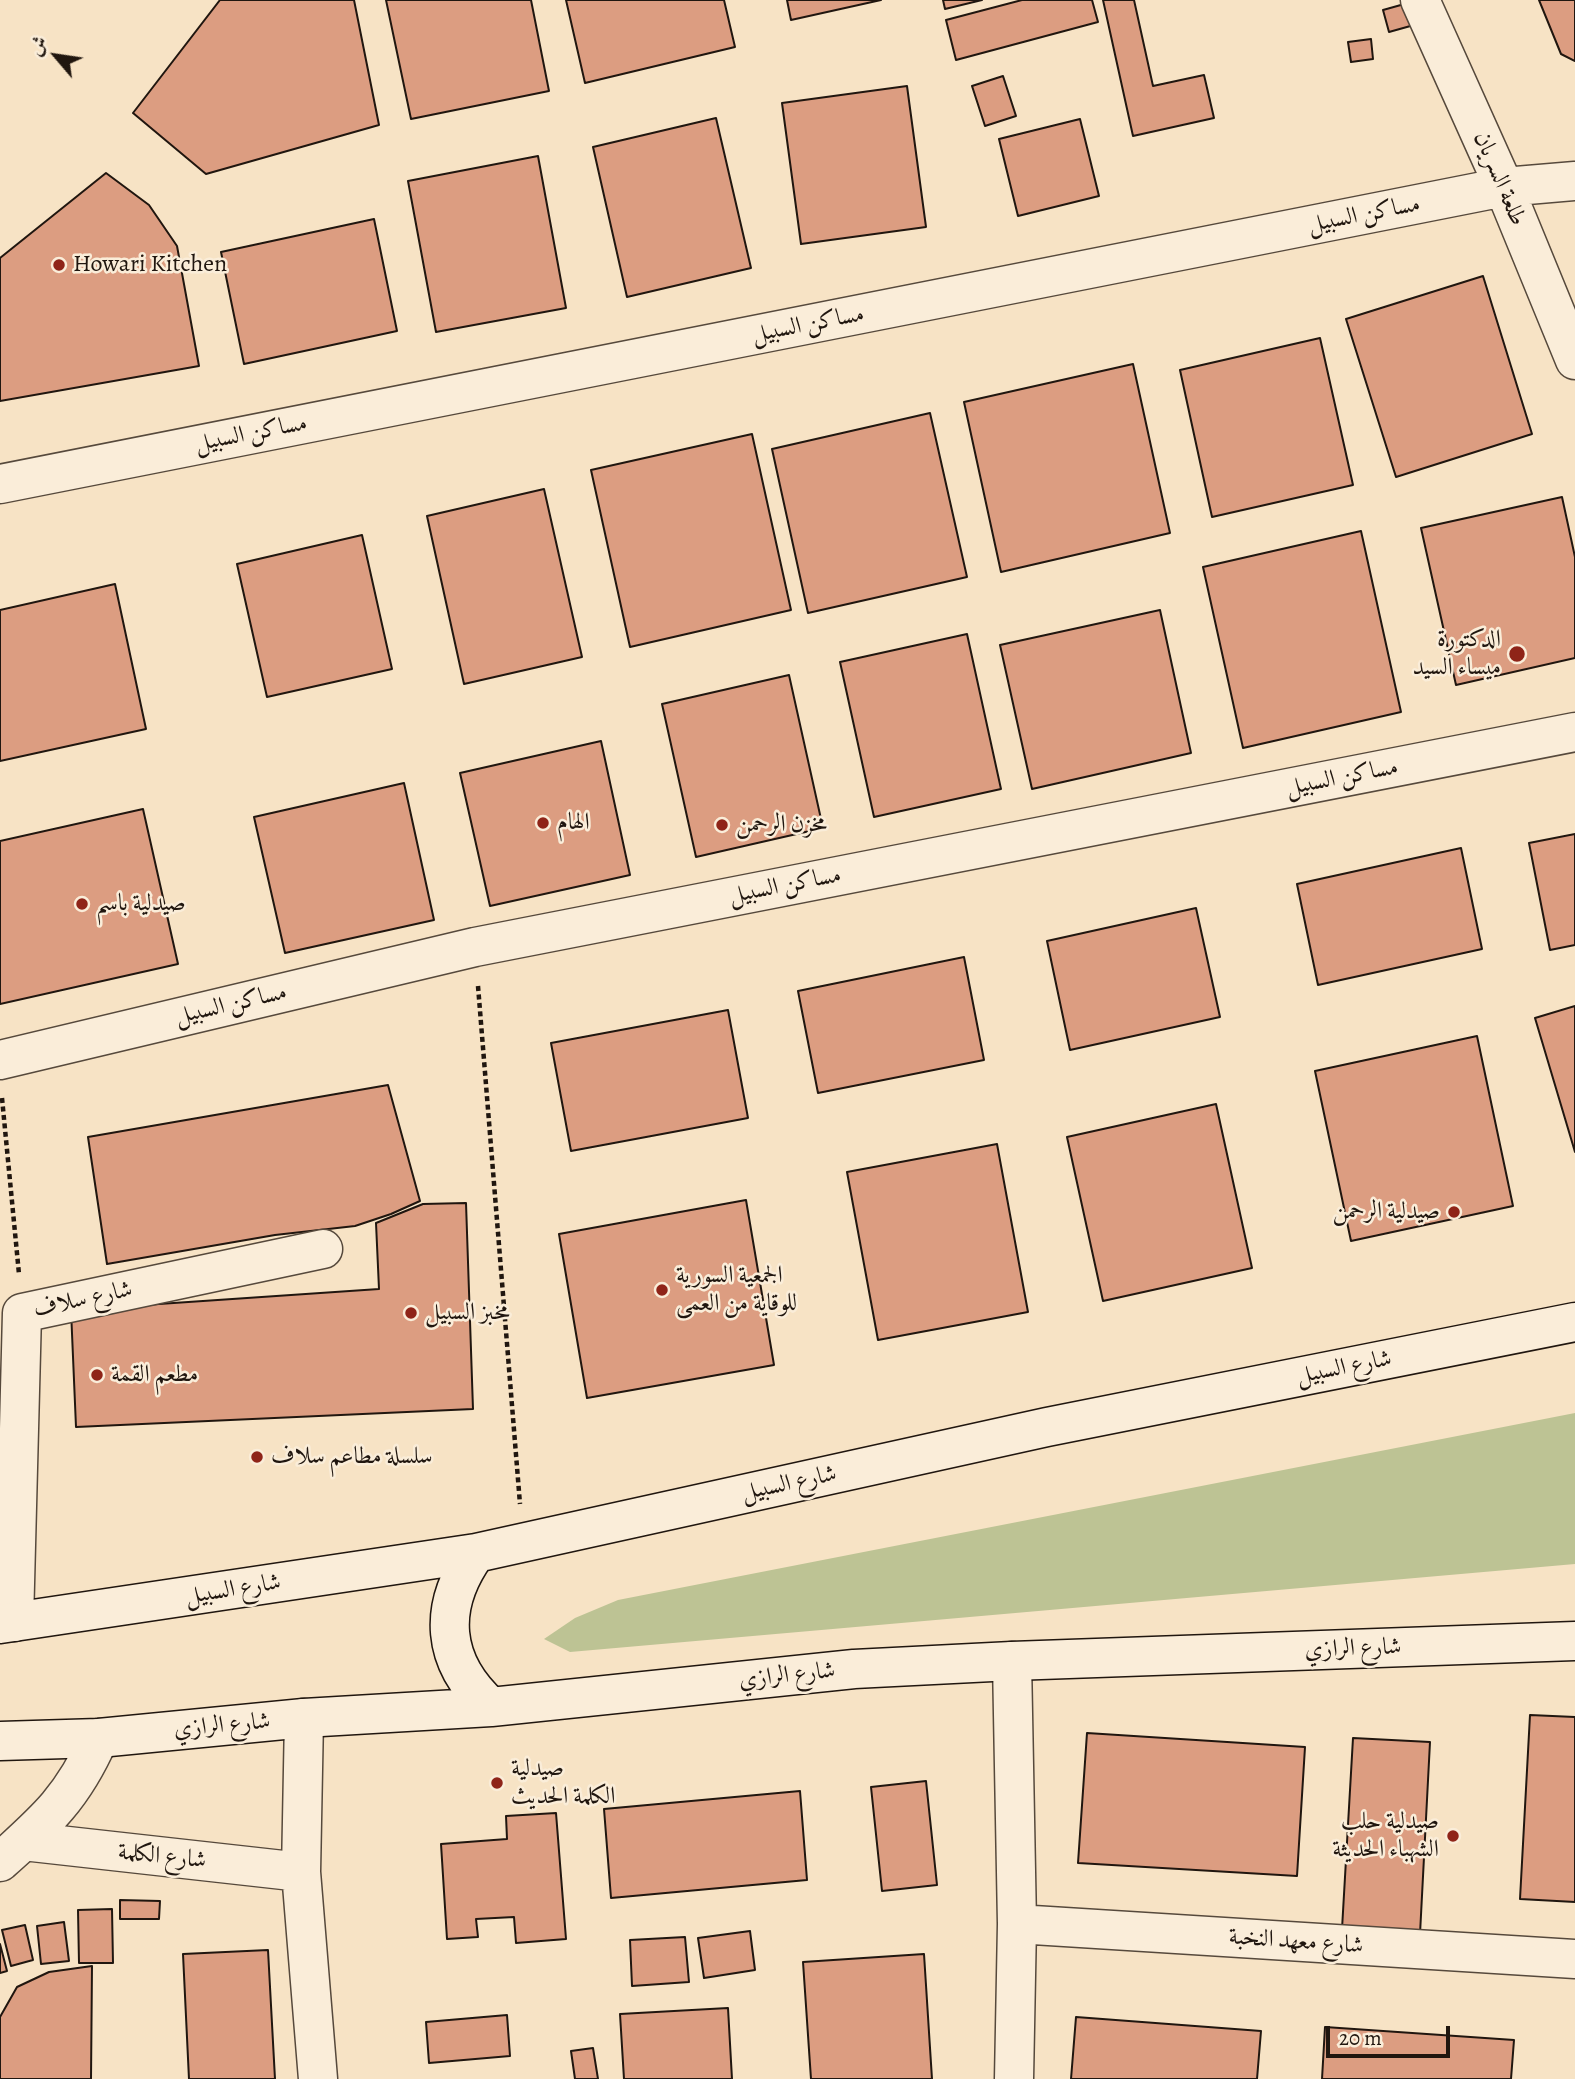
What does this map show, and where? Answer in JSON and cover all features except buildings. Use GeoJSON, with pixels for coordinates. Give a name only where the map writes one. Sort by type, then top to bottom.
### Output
{"type":"FeatureCollection","features":[{"type":"Feature","properties":{"kind":"street","name":"طلعة السريان"},"geometry":{"type":"LineString","coordinates":[[1420,0],[1503,187],[1575,360]]}},
{"type":"Feature","properties":{"kind":"street"},"geometry":{"type":"LineString","coordinates":[[1503,187],[1556,160],[1575,156]]}},
{"type":"Feature","properties":{"kind":"street","name":"مساكن السبيل"},"geometry":{"type":"LineString","coordinates":[[0,484],[1503,187],[1575,181]]}},
{"type":"Feature","properties":{"kind":"street","name":"مساكن السبيل"},"geometry":{"type":"LineString","coordinates":[[1,1073],[475,947],[1575,732]]}},
{"type":"Feature","properties":{"kind":"street","name":"شارع سلاف"},"geometry":{"type":"LineString","coordinates":[[7,1623],[22,1313],[324,1249]]}},
{"type":"Feature","properties":{"kind":"street","name":"شارع السبيل"},"geometry":{"type":"LineString","coordinates":[[7,1623],[476,1553],[1047,1427],[1575,1322]]}},
{"type":"Feature","properties":{"kind":"street"},"geometry":{"type":"LineString","coordinates":[[476,1553],[463,1571],[455,1591],[450,1612],[450,1634],[454,1655],[463,1675],[475,1692],[491,1707]]}},
{"type":"Feature","properties":{"kind":"street","name":"شارع الرازي"},"geometry":{"type":"LineString","coordinates":[[0,1741],[99,1738],[304,1718],[491,1707],[855,1669],[1575,1641]]}},
{"type":"Feature","properties":{"kind":"street"},"geometry":{"type":"LineString","coordinates":[[1013,1661],[1017,1924],[1014,2079]]}},
{"type":"Feature","properties":{"kind":"street"},"geometry":{"type":"LineString","coordinates":[[304,1718],[301,1872],[318,2079]]}},
{"type":"Feature","properties":{"kind":"street"},"geometry":{"type":"LineString","coordinates":[[11,1852],[47,1820],[68,1795],[86,1767],[99,1738]]}},
{"type":"Feature","properties":{"kind":"street","name":"شارع الكلمة"},"geometry":{"type":"LineString","coordinates":[[11,1852],[301,1872]]}},
{"type":"Feature","properties":{"kind":"street","name":"شارع معهد النخبة"},"geometry":{"type":"LineString","coordinates":[[1017,1924],[1575,1959]]}},
{"type":"Feature","properties":{"kind":"path"},"geometry":{"type":"LineString","coordinates":[[475,947],[523,1543]]}},
{"type":"Feature","properties":{"kind":"path"},"geometry":{"type":"LineString","coordinates":[[1,1073],[22,1313]]}},
{"type":"Feature","properties":{"kind":"green space"},"geometry":{"type":"Polygon","coordinates":[[[1575,1413],[1575,1564],[570,1652],[544,1639],[575,1618],[618,1600],[1575,1413]]]}},
{"type":"Feature","properties":{"kind":"place","name":"Howari Kitchen"},"geometry":{"type":"Point","coordinates":[59,265]}},
{"type":"Feature","properties":{"kind":"place","name":"الدكتورة ميساء السيد"},"geometry":{"type":"Point","coordinates":[1517,654]}},
{"type":"Feature","properties":{"kind":"place","name":"الهام"},"geometry":{"type":"Point","coordinates":[543,823]}},
{"type":"Feature","properties":{"kind":"place","name":"مخزن الرحمن"},"geometry":{"type":"Point","coordinates":[722,825]}},
{"type":"Feature","properties":{"kind":"place","name":"صيدلية باسم"},"geometry":{"type":"Point","coordinates":[82,904]}},
{"type":"Feature","properties":{"kind":"place","name":"صيدلية الرحمن"},"geometry":{"type":"Point","coordinates":[1454,1212]}},
{"type":"Feature","properties":{"kind":"place","name":"الجمعية السورية للوقاية من العمى"},"geometry":{"type":"Point","coordinates":[662,1290]}},
{"type":"Feature","properties":{"kind":"place","name":"مخبز السبيل"},"geometry":{"type":"Point","coordinates":[411,1313]}},
{"type":"Feature","properties":{"kind":"place","name":"مطعم القمة"},"geometry":{"type":"Point","coordinates":[97,1375]}},
{"type":"Feature","properties":{"kind":"place","name":"سلسلة مطاعم سلاف"},"geometry":{"type":"Point","coordinates":[257,1457]}},
{"type":"Feature","properties":{"kind":"place","name":"صيدلية الكلمة الحديث"},"geometry":{"type":"Point","coordinates":[497,1783]}},
{"type":"Feature","properties":{"kind":"place","name":"صيدلية حلب الشهباء الحديثة"},"geometry":{"type":"Point","coordinates":[1453,1836]}}]}
